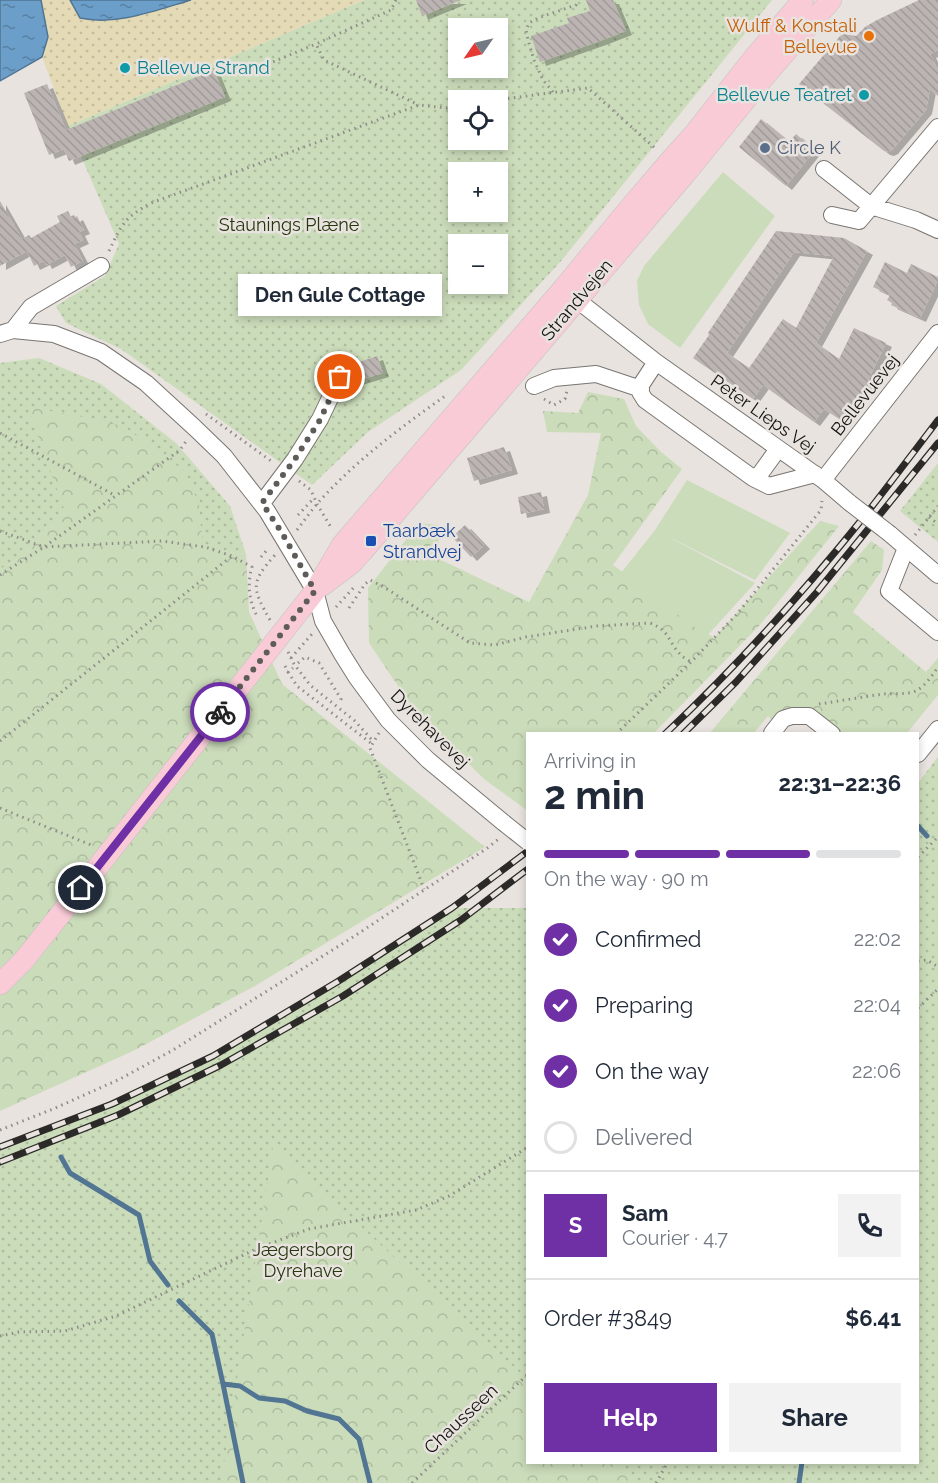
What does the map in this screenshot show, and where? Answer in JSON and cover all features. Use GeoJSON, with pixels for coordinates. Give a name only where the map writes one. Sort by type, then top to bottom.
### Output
{"type":"FeatureCollection","features":[{"type":"Feature","properties":{"kind":"main road","name":"Strandvejen"},"geometry":{"type":"LineString","coordinates":[[0,984],[31,951],[315,591],[342,545],[710,144],[803,0]]}},
{"type":"Feature","properties":{"kind":"main road","name":"Strandvejen"},"geometry":{"type":"LineString","coordinates":[[571,295],[670,161],[761,65],[831,0]]}},
{"type":"Feature","properties":{"kind":"street"},"geometry":{"type":"LineString","coordinates":[[832,215],[859,221],[938,127]]}},
{"type":"Feature","properties":{"kind":"street"},"geometry":{"type":"LineString","coordinates":[[824,169],[871,206],[916,220],[938,230]]}},
{"type":"Feature","properties":{"kind":"street"},"geometry":{"type":"LineString","coordinates":[[7,332],[31,307],[101,266]]}},
{"type":"Feature","properties":{"kind":"street","name":"Peter Lieps Vej"},"geometry":{"type":"LineString","coordinates":[[571,295],[656,362],[819,477],[938,575]]}},
{"type":"Feature","properties":{"kind":"street"},"geometry":{"type":"LineString","coordinates":[[7,332],[54,334],[101,352],[146,383],[224,456],[262,503],[315,591]]}},
{"type":"Feature","properties":{"kind":"street","name":"Bellevuevej"},"geometry":{"type":"LineString","coordinates":[[819,477],[938,333]]}},
{"type":"Feature","properties":{"kind":"street"},"geometry":{"type":"LineString","coordinates":[[656,362],[641,385],[640,392],[645,400],[753,478],[769,486],[819,477]]}},
{"type":"Feature","properties":{"kind":"street"},"geometry":{"type":"LineString","coordinates":[[534,386],[554,378],[596,374],[640,389]]}},
{"type":"Feature","properties":{"kind":"street"},"geometry":{"type":"LineString","coordinates":[[262,503],[320,420],[340,377]]}},
{"type":"Feature","properties":{"kind":"street"},"geometry":{"type":"LineString","coordinates":[[753,478],[760,474],[778,449]]}},
{"type":"Feature","properties":{"kind":"street"},"geometry":{"type":"LineString","coordinates":[[906,548],[889,591],[938,632]]}},
{"type":"Feature","properties":{"kind":"street","name":"Dyrehavevej"},"geometry":{"type":"LineString","coordinates":[[315,591],[323,621],[357,678],[388,720],[503,829],[526,841]]}},
{"type":"Feature","properties":{"kind":"street"},"geometry":{"type":"LineString","coordinates":[[773,732],[783,719],[792,716],[809,716],[829,732]]}},
{"type":"Feature","properties":{"kind":"street"},"geometry":{"type":"LineString","coordinates":[[919,753],[938,729]]}},
{"type":"Feature","properties":{"kind":"path"},"geometry":{"type":"LineString","coordinates":[[251,71],[391,10],[396,0]]}},
{"type":"Feature","properties":{"kind":"path"},"geometry":{"type":"LineString","coordinates":[[553,92],[543,80],[526,30],[529,23],[576,4],[576,0]]}},
{"type":"Feature","properties":{"kind":"path"},"geometry":{"type":"LineString","coordinates":[[316,44],[324,60],[419,105],[448,108]]}},
{"type":"Feature","properties":{"kind":"path"},"geometry":{"type":"LineString","coordinates":[[508,98],[588,88],[670,161]]}},
{"type":"Feature","properties":{"kind":"path"},"geometry":{"type":"LineString","coordinates":[[101,266],[124,222],[135,212],[151,203],[419,105]]}},
{"type":"Feature","properties":{"kind":"path"},"geometry":{"type":"LineString","coordinates":[[302,523],[317,504],[352,469],[401,428],[445,396]]}},
{"type":"Feature","properties":{"kind":"path"},"geometry":{"type":"LineString","coordinates":[[198,408],[311,490],[333,531]]}},
{"type":"Feature","properties":{"kind":"path"},"geometry":{"type":"LineString","coordinates":[[0,575],[44,547],[180,450],[195,428]]}},
{"type":"Feature","properties":{"kind":"path"},"geometry":{"type":"LineString","coordinates":[[0,433],[116,496]]}},
{"type":"Feature","properties":{"kind":"path"},"geometry":{"type":"LineString","coordinates":[[618,732],[737,614],[822,510],[819,477]]}},
{"type":"Feature","properties":{"kind":"path"},"geometry":{"type":"LineString","coordinates":[[298,515],[314,498]]}},
{"type":"Feature","properties":{"kind":"path"},"geometry":{"type":"LineString","coordinates":[[906,548],[937,508]]}},
{"type":"Feature","properties":{"kind":"path"},"geometry":{"type":"LineString","coordinates":[[929,517],[938,524]]}},
{"type":"Feature","properties":{"kind":"path"},"geometry":{"type":"LineString","coordinates":[[0,531],[44,547],[162,541],[205,548],[232,556],[252,567],[248,577],[250,596],[257,616]]}},
{"type":"Feature","properties":{"kind":"path"},"geometry":{"type":"LineString","coordinates":[[261,557],[268,549]]}},
{"type":"Feature","properties":{"kind":"path"},"geometry":{"type":"LineString","coordinates":[[0,741],[232,556]]}},
{"type":"Feature","properties":{"kind":"path"},"geometry":{"type":"LineString","coordinates":[[262,606],[256,582],[273,558]]}},
{"type":"Feature","properties":{"kind":"path"},"geometry":{"type":"LineString","coordinates":[[345,598],[361,579]]}},
{"type":"Feature","properties":{"kind":"path"},"geometry":{"type":"LineString","coordinates":[[349,608],[370,580],[470,643],[495,645],[526,637],[597,626],[650,624],[658,626],[665,632],[682,657],[690,662]]}},
{"type":"Feature","properties":{"kind":"path"},"geometry":{"type":"LineString","coordinates":[[323,621],[291,658],[310,685],[355,721],[373,742]]}},
{"type":"Feature","properties":{"kind":"path"},"geometry":{"type":"LineString","coordinates":[[298,663],[305,657],[319,663],[341,699],[339,702]]}},
{"type":"Feature","properties":{"kind":"path"},"geometry":{"type":"LineString","coordinates":[[285,666],[297,686],[373,742]]}},
{"type":"Feature","properties":{"kind":"path"},"geometry":{"type":"LineString","coordinates":[[814,705],[909,693],[918,690],[930,679],[938,667]]}},
{"type":"Feature","properties":{"kind":"path"},"geometry":{"type":"LineString","coordinates":[[288,672],[293,668]]}},
{"type":"Feature","properties":{"kind":"path"},"geometry":{"type":"LineString","coordinates":[[373,742],[370,748],[424,889]]}},
{"type":"Feature","properties":{"kind":"path"},"geometry":{"type":"LineString","coordinates":[[0,808],[109,852]]}},
{"type":"Feature","properties":{"kind":"path"},"geometry":{"type":"LineString","coordinates":[[0,1130],[120,1079],[173,1050],[340,945],[486,849],[503,829]]}},
{"type":"Feature","properties":{"kind":"path"},"geometry":{"type":"LineString","coordinates":[[919,856],[938,837]]}},
{"type":"Feature","properties":{"kind":"path"},"geometry":{"type":"LineString","coordinates":[[919,961],[927,960],[938,968]]}},
{"type":"Feature","properties":{"kind":"path"},"geometry":{"type":"LineString","coordinates":[[919,1007],[938,989]]}},
{"type":"Feature","properties":{"kind":"path"},"geometry":{"type":"LineString","coordinates":[[0,1336],[20,1332],[64,1331],[116,1316],[256,1249],[309,1228],[416,1210],[449,1196],[526,1148]]}},
{"type":"Feature","properties":{"kind":"path","name":"Chausseen"},"geometry":{"type":"LineString","coordinates":[[412,1483],[526,1376]]}},
{"type":"Feature","properties":{"kind":"path"},"geometry":{"type":"LineString","coordinates":[[656,1483],[667,1464]]}},
{"type":"Feature","properties":{"kind":"green space","name":"Staunings Plæne"},"geometry":{"type":"Polygon","coordinates":[[[364,0],[772,0],[561,261],[461,370],[368,432],[312,485],[121,349],[66,323],[56,306],[105,276],[119,244],[68,126],[364,0]]]}},
{"type":"Feature","properties":{"kind":"green space"},"geometry":{"type":"Polygon","coordinates":[[[723,172],[775,216],[680,348],[648,324],[639,305],[637,281],[644,266],[723,172]]]}},
{"type":"Feature","properties":{"kind":"green space"},"geometry":{"type":"Polygon","coordinates":[[[39,358],[101,384],[176,443],[230,506],[246,554],[203,549],[66,515],[20,558],[0,569],[0,363],[39,358]]]}},
{"type":"Feature","properties":{"kind":"green space"},"geometry":{"type":"Polygon","coordinates":[[[588,392],[624,399],[636,426],[660,451],[682,469],[613,565],[714,638],[820,521],[839,526],[759,626],[655,732],[526,732],[526,810],[484,779],[415,711],[369,643],[368,588],[419,523],[440,525],[437,558],[529,602],[588,495],[601,433],[547,432],[543,411],[578,413],[588,392]]]}},
{"type":"Feature","properties":{"kind":"green space"},"geometry":{"type":"Polygon","coordinates":[[[28,407],[106,421],[126,428],[186,472],[199,505],[203,549],[246,554],[249,612],[282,684],[485,847],[253,987],[133,1051],[0,1111],[0,569],[20,558],[66,515],[28,407]]]}},
{"type":"Feature","properties":{"kind":"green space"},"geometry":{"type":"Polygon","coordinates":[[[938,463],[938,542],[900,511],[938,463]]]}},
{"type":"Feature","properties":{"kind":"green space"},"geometry":{"type":"Polygon","coordinates":[[[687,480],[790,533],[755,580],[663,534],[755,583],[707,636],[621,573],[655,530],[687,480]]]}},
{"type":"Feature","properties":{"kind":"green space"},"geometry":{"type":"Polygon","coordinates":[[[871,541],[884,550],[882,570],[853,612],[926,672],[938,658],[938,695],[908,732],[839,732],[808,710],[773,722],[768,716],[755,732],[711,732],[871,541]]]}},
{"type":"Feature","properties":{"kind":"green space","name":"Jægersborg Dyrehave"},"geometry":{"type":"Polygon","coordinates":[[[938,757],[938,1483],[0,1483],[0,1147],[112,1104],[213,1056],[337,982],[452,908],[526,908],[526,1464],[919,1464],[919,782],[938,757]]]}},
{"type":"Feature","properties":{"kind":"green space"},"geometry":{"type":"Polygon","coordinates":[[[273,1146],[526,1378],[526,1464],[619,1464],[640,1483],[221,1483],[273,1146]]]}},
{"type":"Feature","properties":{"kind":"sand","name":"Bellevue Strand"},"geometry":{"type":"Polygon","coordinates":[[[41,0],[70,0],[80,18],[138,16],[191,0],[364,0],[68,126],[42,57],[48,37],[41,0]]]}},
{"type":"Feature","properties":{"kind":"water"},"geometry":{"type":"Polygon","coordinates":[[[0,0],[41,0],[48,37],[42,57],[0,81],[0,0]]]}},
{"type":"Feature","properties":{"kind":"water"},"geometry":{"type":"Polygon","coordinates":[[[70,0],[191,0],[136,16],[94,20],[80,18],[70,0]]]}},
{"type":"Feature","properties":{"kind":"building"},"geometry":{"type":"Polygon","coordinates":[[[416,0],[461,0],[422,16],[416,0]]]}},
{"type":"Feature","properties":{"kind":"building"},"geometry":{"type":"Polygon","coordinates":[[[586,0],[613,0],[626,31],[540,62],[531,36],[569,23],[567,18],[590,11],[586,0]]]}},
{"type":"Feature","properties":{"kind":"building"},"geometry":{"type":"Polygon","coordinates":[[[919,0],[938,0],[938,50],[930,54],[938,70],[938,96],[930,89],[926,110],[888,152],[799,84],[840,36],[844,34],[856,36],[877,20],[919,0]]]}},
{"type":"Feature","properties":{"kind":"building"},"geometry":{"type":"Polygon","coordinates":[[[214,70],[225,97],[69,161],[64,149],[49,155],[24,93],[47,84],[66,130],[214,70]]]}},
{"type":"Feature","properties":{"kind":"building"},"geometry":{"type":"Polygon","coordinates":[[[761,119],[789,142],[796,134],[815,150],[786,186],[739,147],[761,119]]]}},
{"type":"Feature","properties":{"kind":"building"},"geometry":{"type":"Polygon","coordinates":[[[0,201],[22,239],[29,235],[31,238],[60,222],[57,216],[68,211],[72,219],[77,216],[84,230],[79,232],[83,240],[74,244],[83,261],[71,267],[65,255],[46,265],[44,261],[34,266],[27,251],[0,266],[0,201]]]}},
{"type":"Feature","properties":{"kind":"building"},"geometry":{"type":"Polygon","coordinates":[[[776,231],[844,238],[867,251],[816,343],[839,359],[854,328],[886,343],[869,381],[841,420],[824,409],[814,422],[763,385],[753,399],[693,358],[709,335],[708,333],[776,231]],[[794,252],[727,353],[749,368],[783,319],[796,328],[834,256],[794,252]]]}},
{"type":"Feature","properties":{"kind":"building"},"geometry":{"type":"Polygon","coordinates":[[[885,262],[907,273],[911,264],[938,277],[920,318],[891,305],[892,303],[887,300],[890,295],[873,287],[885,262]]]}},
{"type":"Feature","properties":{"kind":"building"},"geometry":{"type":"Polygon","coordinates":[[[377,356],[383,373],[353,382],[347,366],[377,356]]]}},
{"type":"Feature","properties":{"kind":"building"},"geometry":{"type":"Polygon","coordinates":[[[504,447],[512,470],[474,481],[467,458],[504,447]]]}},
{"type":"Feature","properties":{"kind":"building"},"geometry":{"type":"Polygon","coordinates":[[[541,492],[544,509],[521,514],[518,497],[541,492]]]}},
{"type":"Feature","properties":{"kind":"building"},"geometry":{"type":"Polygon","coordinates":[[[465,525],[484,545],[471,557],[452,537],[465,525]]]}},
{"type":"Feature","properties":{"kind":"waterway"},"geometry":{"type":"LineString","coordinates":[[919,827],[927,836]]}},
{"type":"Feature","properties":{"kind":"waterway"},"geometry":{"type":"LineString","coordinates":[[61,1157],[70,1173],[139,1215],[150,1261],[168,1285]]}},
{"type":"Feature","properties":{"kind":"waterway"},"geometry":{"type":"LineString","coordinates":[[179,1301],[212,1334],[223,1384],[240,1386],[259,1398],[285,1401],[307,1411],[339,1419],[359,1439],[370,1483]]}},
{"type":"Feature","properties":{"kind":"waterway"},"geometry":{"type":"LineString","coordinates":[[223,1384],[243,1483]]}},
{"type":"Feature","properties":{"kind":"waterway"},"geometry":{"type":"LineString","coordinates":[[799,1483],[802,1464]]}},
{"type":"Feature","properties":{"kind":"railway"},"geometry":{"type":"LineString","coordinates":[[667,732],[743,656],[792,602],[863,518],[938,420]]}},
{"type":"Feature","properties":{"kind":"railway"},"geometry":{"type":"LineString","coordinates":[[685,732],[736,682],[817,592],[938,443]]}},
{"type":"Feature","properties":{"kind":"railway"},"geometry":{"type":"LineString","coordinates":[[0,1147],[112,1104],[213,1056],[337,982],[452,908],[526,852]]}},
{"type":"Feature","properties":{"kind":"railway"},"geometry":{"type":"LineString","coordinates":[[0,1162],[118,1115],[221,1065],[343,996],[461,920],[526,871]]}},
{"type":"Feature","properties":{"kind":"way so far"},"geometry":{"type":"LineString","coordinates":[[220,712],[315,591],[262,503],[295,459],[320,420],[340,377]]}},
{"type":"Feature","properties":{"kind":"place","name":"Wulff & Konstali Bellevue"},"geometry":{"type":"Point","coordinates":[869,36]}},
{"type":"Feature","properties":{"kind":"place","name":"Bellevue Strand"},"geometry":{"type":"Point","coordinates":[125,68]}},
{"type":"Feature","properties":{"kind":"place","name":"Bellevue Teatret"},"geometry":{"type":"Point","coordinates":[864,95]}},
{"type":"Feature","properties":{"kind":"place","name":"Circle K"},"geometry":{"type":"Point","coordinates":[765,148]}},
{"type":"Feature","properties":{"kind":"place","name":"Den Gule Cottage"},"geometry":{"type":"Point","coordinates":[340,377]}},
{"type":"Feature","properties":{"kind":"place","name":"Taarbæk Strandvej"},"geometry":{"type":"Point","coordinates":[371,541]}},
{"type":"Feature","properties":{"kind":"route"},"geometry":{"type":"LineString","coordinates":[[81,888],[220,712]]}}]}
